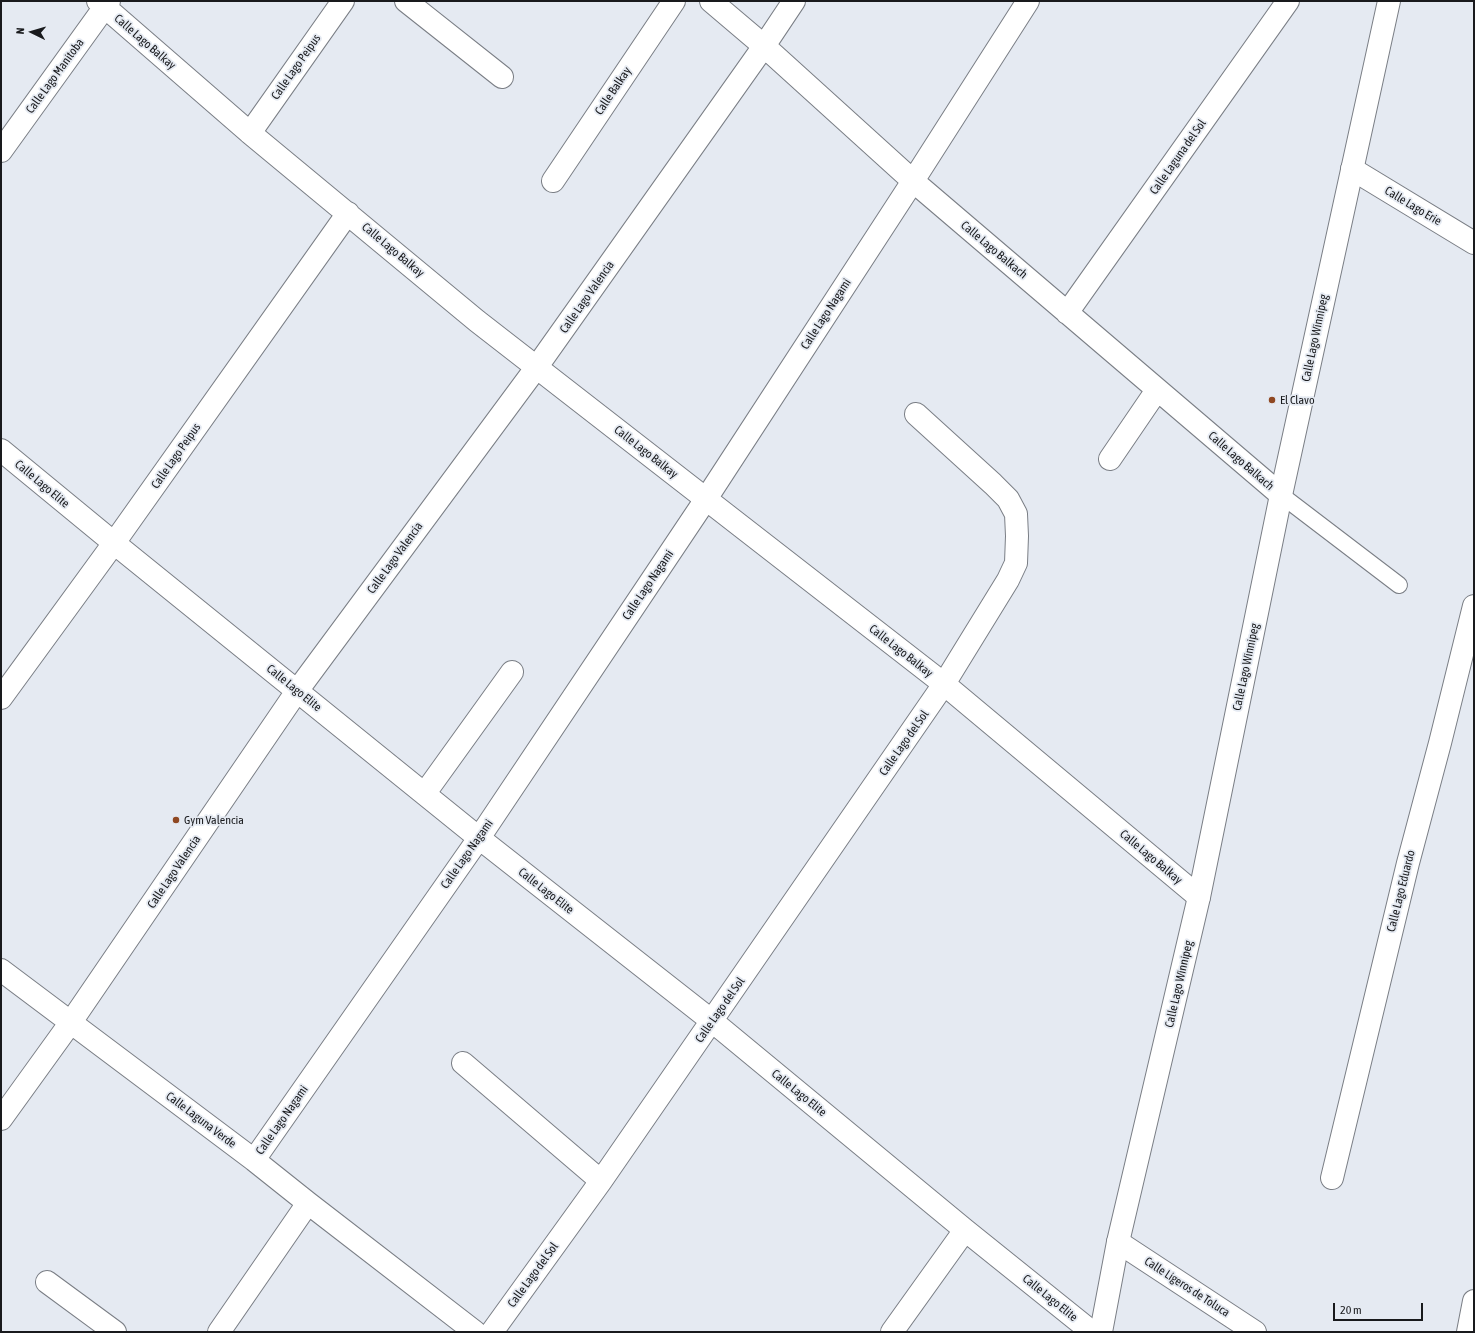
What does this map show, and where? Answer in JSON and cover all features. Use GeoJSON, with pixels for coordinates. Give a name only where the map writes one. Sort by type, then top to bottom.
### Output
{"type":"FeatureCollection","features":[{"type":"Feature","properties":{"kind":"street","name":"Calle Lago Peipus"},"geometry":{"type":"LineString","coordinates":[[250,133],[343,1]]}},
{"type":"Feature","properties":{"kind":"street"},"geometry":{"type":"LineString","coordinates":[[406,1],[502,77]]}},
{"type":"Feature","properties":{"kind":"street","name":"Calle Balkay"},"geometry":{"type":"LineString","coordinates":[[553,181],[674,1]]}},
{"type":"Feature","properties":{"kind":"street","name":"Calle Lago Balkach"},"geometry":{"type":"LineString","coordinates":[[711,1],[764,46],[913,181],[1281,495]]}},
{"type":"Feature","properties":{"kind":"street","name":"Calle Lago Valencia"},"geometry":{"type":"LineString","coordinates":[[1,1118],[71,1022],[297,691],[536,368],[764,46],[794,1]]}},
{"type":"Feature","properties":{"kind":"street","name":"Calle Lago Nagami"},"geometry":{"type":"LineString","coordinates":[[254,1160],[479,838],[706,499],[1028,1]]}},
{"type":"Feature","properties":{"kind":"street","name":"Calle Laguna del Sol"},"geometry":{"type":"LineString","coordinates":[[1068,313],[1288,1]]}},
{"type":"Feature","properties":{"kind":"street","name":"Calle Lago Winnipeg"},"geometry":{"type":"LineString","coordinates":[[1101,1332],[1118,1242],[1199,897],[1281,495],[1389,1]]}},
{"type":"Feature","properties":{"kind":"street","name":"Calle Lago Balkay"},"geometry":{"type":"LineString","coordinates":[[104,3],[250,133],[477,321],[944,684],[1199,897]]}},
{"type":"Feature","properties":{"kind":"street","name":"Calle Lago Manitoba"},"geometry":{"type":"LineString","coordinates":[[1,152],[104,3]]}},
{"type":"Feature","properties":{"kind":"street","name":"Calle Lago Erie"},"geometry":{"type":"LineString","coordinates":[[1352,169],[1474,243]]}},
{"type":"Feature","properties":{"kind":"street","name":"Calle Lago Peipus"},"geometry":{"type":"LineString","coordinates":[[1,698],[114,543],[348,213]]}},
{"type":"Feature","properties":{"kind":"street"},"geometry":{"type":"LineString","coordinates":[[1110,459],[1157,390]]}},
{"type":"Feature","properties":{"kind":"street","name":"Calle Lago del Sol"},"geometry":{"type":"LineString","coordinates":[[492,1332],[601,1181],[712,1022],[944,684],[1008,580],[1016,563],[1018,536],[1016,514],[1008,499],[916,414]]}},
{"type":"Feature","properties":{"kind":"street","name":"Calle Lago Elite"},"geometry":{"type":"LineString","coordinates":[[1,450],[479,838],[712,1022],[965,1230],[1092,1332]]}},
{"type":"Feature","properties":{"kind":"street","name":"Calle Lago Eduardo"},"geometry":{"type":"LineString","coordinates":[[1332,1178],[1408,863],[1474,606]]}},
{"type":"Feature","properties":{"kind":"street"},"geometry":{"type":"LineString","coordinates":[[425,794],[512,672]]}},
{"type":"Feature","properties":{"kind":"street","name":"Calle Laguna Verde"},"geometry":{"type":"LineString","coordinates":[[1,970],[254,1160],[475,1332]]}},
{"type":"Feature","properties":{"kind":"street"},"geometry":{"type":"LineString","coordinates":[[463,1063],[601,1181]]}},
{"type":"Feature","properties":{"kind":"street"},"geometry":{"type":"LineString","coordinates":[[220,1332],[308,1203]]}},
{"type":"Feature","properties":{"kind":"street"},"geometry":{"type":"LineString","coordinates":[[892,1332],[965,1230]]}},
{"type":"Feature","properties":{"kind":"street","name":"Calle Ligeros de Toluca"},"geometry":{"type":"LineString","coordinates":[[1118,1242],[1255,1332]]}},
{"type":"Feature","properties":{"kind":"street"},"geometry":{"type":"LineString","coordinates":[[47,1282],[115,1332]]}},
{"type":"Feature","properties":{"kind":"street"},"geometry":{"type":"LineString","coordinates":[[1468,1332],[1474,1301]]}},
{"type":"Feature","properties":{"kind":"lane"},"geometry":{"type":"LineString","coordinates":[[1281,495],[1399,585]]}},
{"type":"Feature","properties":{"kind":"place","name":"El Clavo"},"geometry":{"type":"Point","coordinates":[1272,400]}},
{"type":"Feature","properties":{"kind":"place","name":"Gym Valencia"},"geometry":{"type":"Point","coordinates":[176,820]}}]}
